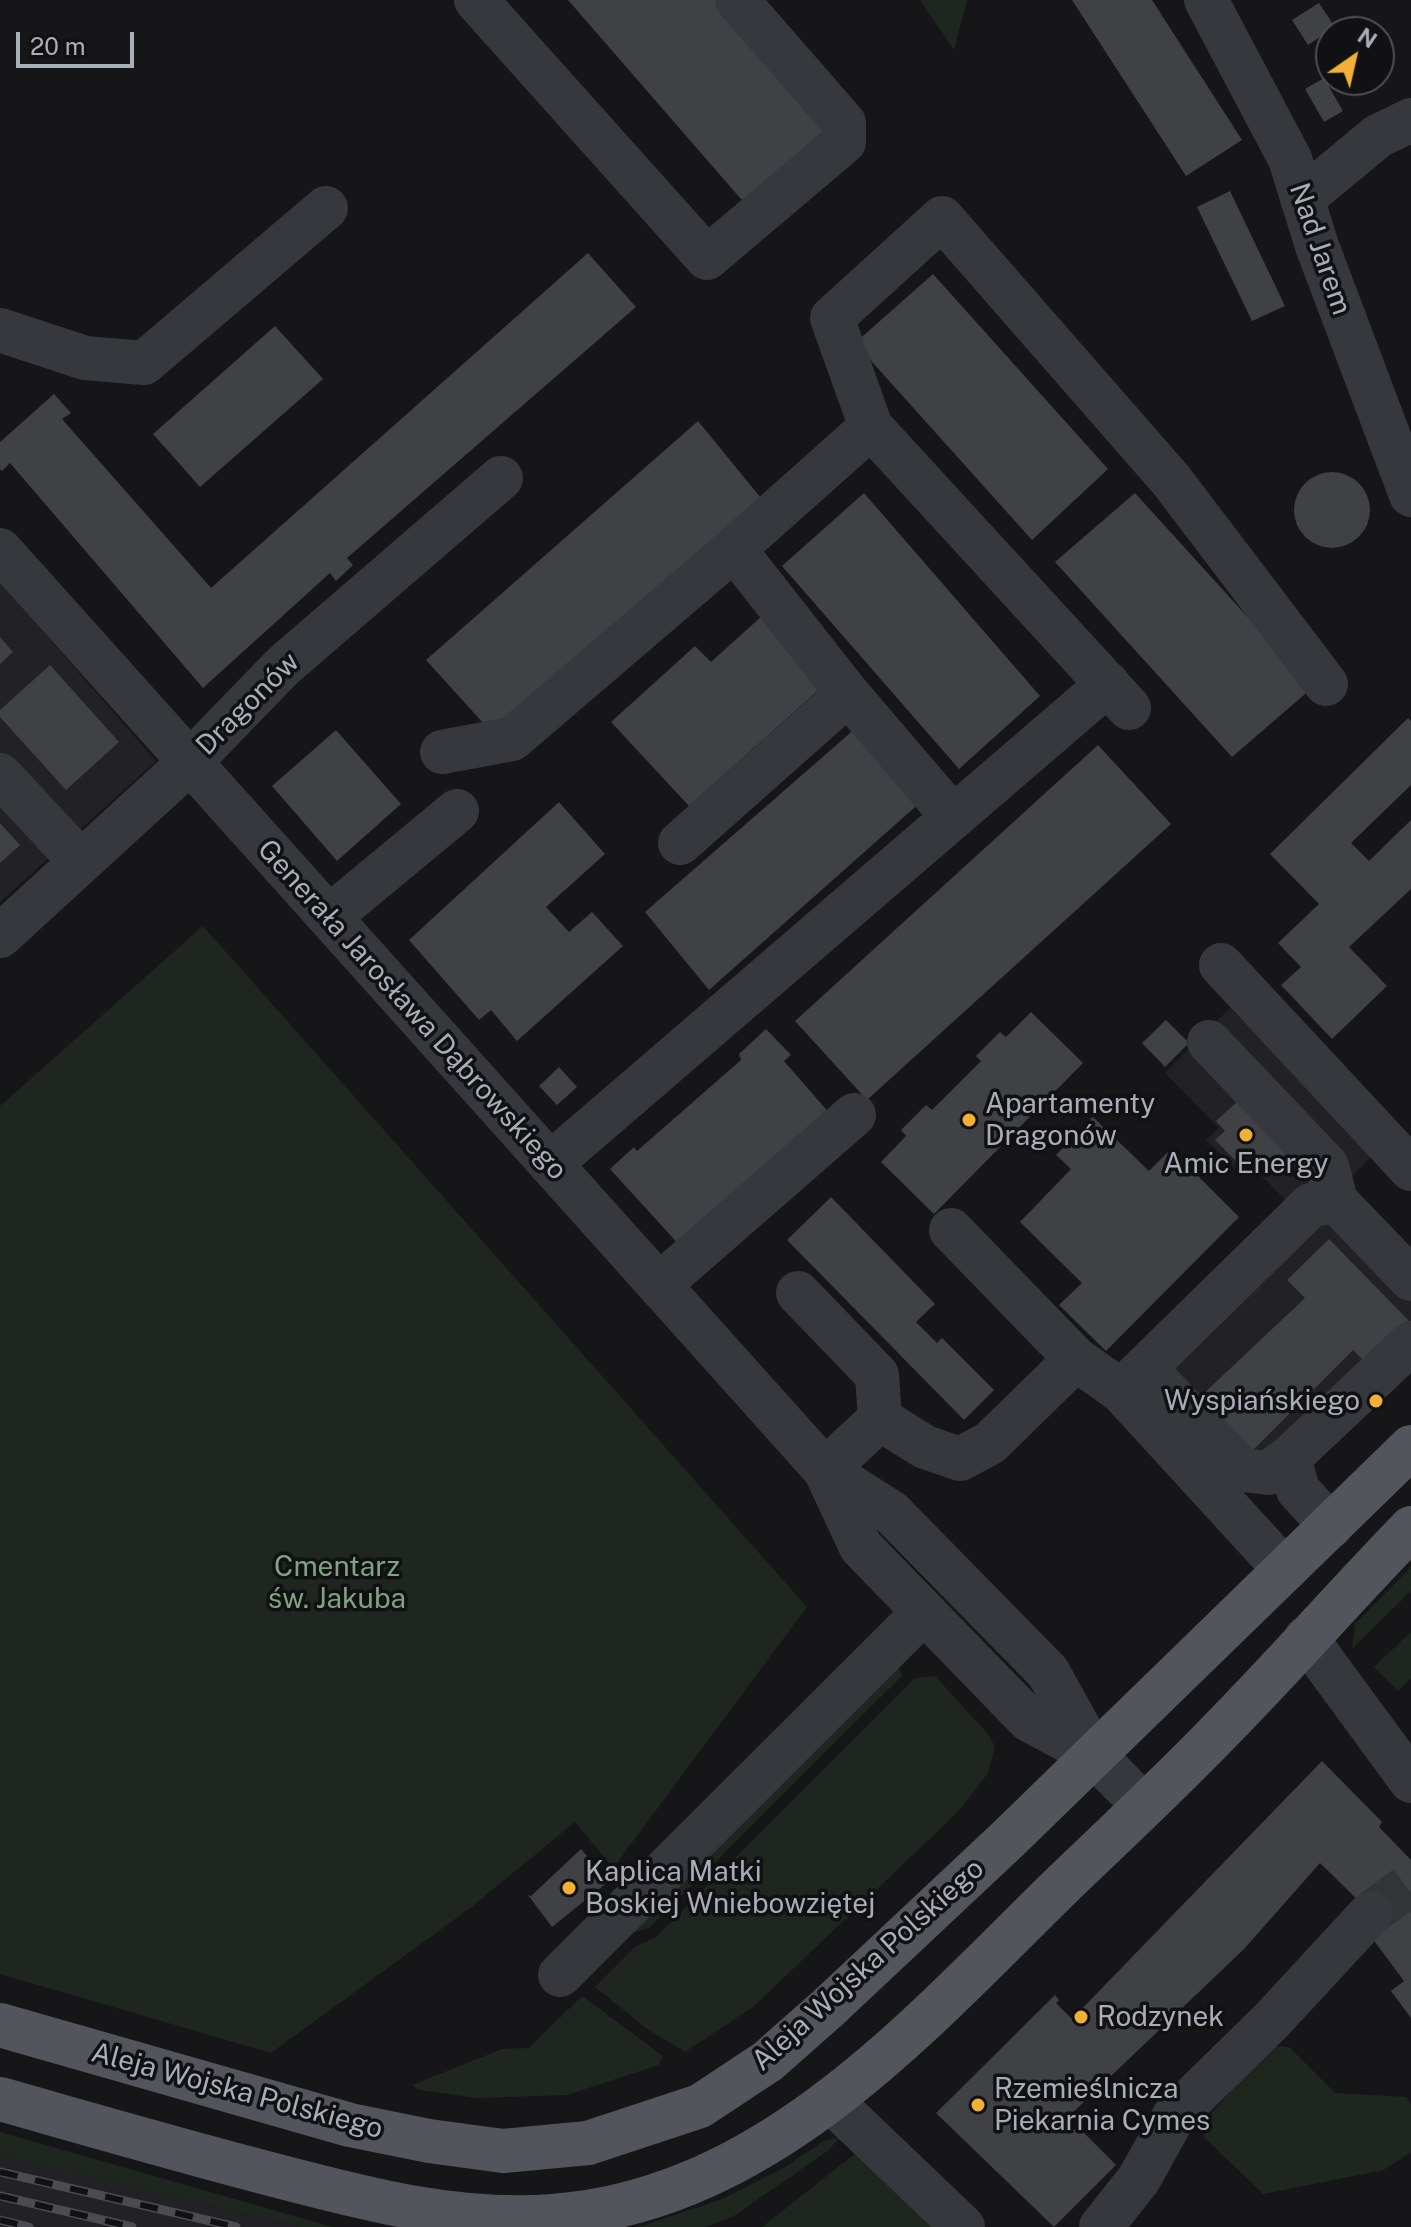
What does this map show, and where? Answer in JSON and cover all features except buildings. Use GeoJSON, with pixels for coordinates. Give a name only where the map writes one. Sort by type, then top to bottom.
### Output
{"type":"FeatureCollection","features":[{"type":"Feature","properties":{"kind":"main road","name":"Aleja Wojska Polskiego"},"geometry":{"type":"LineString","coordinates":[[0,2025],[350,2125],[429,2141],[503,2151],[588,2143],[700,2106],[768,2061],[1008,1839],[1411,1447]]}},
{"type":"Feature","properties":{"kind":"main road"},"geometry":{"type":"LineString","coordinates":[[0,2099],[376,2201],[460,2216],[554,2216],[627,2204],[701,2179],[763,2148],[830,2100],[917,2027],[1221,1730],[1411,1528]]}},
{"type":"Feature","properties":{"kind":"street"},"geometry":{"type":"LineString","coordinates":[[476,0],[707,258],[844,142],[844,123],[737,0]]}},
{"type":"Feature","properties":{"kind":"street","name":"Nad Jarem"},"geometry":{"type":"LineString","coordinates":[[1215,3],[1290,159],[1411,495]]}},
{"type":"Feature","properties":{"kind":"street"},"geometry":{"type":"LineString","coordinates":[[1302,199],[1378,136],[1411,120]]}},
{"type":"Feature","properties":{"kind":"street"},"geometry":{"type":"LineString","coordinates":[[0,330],[85,358],[144,363],[326,208]]}},
{"type":"Feature","properties":{"kind":"street"},"geometry":{"type":"LineString","coordinates":[[550,1164],[953,817],[1118,696],[871,427],[832,318],[942,218],[1171,480],[1326,684]]}},
{"type":"Feature","properties":{"kind":"street"},"geometry":{"type":"LineString","coordinates":[[442,752],[512,739],[871,427]]}},
{"type":"Feature","properties":{"kind":"street","name":"Dragonów"},"geometry":{"type":"LineString","coordinates":[[0,936],[190,762],[283,666],[501,478]]}},
{"type":"Feature","properties":{"kind":"street"},"geometry":{"type":"LineString","coordinates":[[734,549],[848,694],[953,817]]}},
{"type":"Feature","properties":{"kind":"street","name":"Generała Jarosława Dąbrowskiego"},"geometry":{"type":"LineString","coordinates":[[0,550],[825,1470],[891,1512],[1048,1672],[1094,1755],[1144,1806]]}},
{"type":"Feature","properties":{"kind":"street"},"geometry":{"type":"LineString","coordinates":[[680,843],[848,694]]}},
{"type":"Feature","properties":{"kind":"street"},"geometry":{"type":"LineString","coordinates":[[0,775],[80,861]]}},
{"type":"Feature","properties":{"kind":"street"},"geometry":{"type":"LineString","coordinates":[[329,917],[457,811]]}},
{"type":"Feature","properties":{"kind":"street"},"geometry":{"type":"LineString","coordinates":[[1221,965],[1411,1169]]}},
{"type":"Feature","properties":{"kind":"street"},"geometry":{"type":"LineString","coordinates":[[1209,1042],[1327,1166],[1336,1201],[1411,1279]]}},
{"type":"Feature","properties":{"kind":"street"},"geometry":{"type":"LineString","coordinates":[[659,1285],[854,1115]]}},
{"type":"Feature","properties":{"kind":"street"},"geometry":{"type":"LineString","coordinates":[[1133,1380],[1311,1205],[1336,1201]]}},
{"type":"Feature","properties":{"kind":"street"},"geometry":{"type":"LineString","coordinates":[[951,1230],[1076,1359],[1133,1380],[1243,1470],[1268,1473],[1289,1458],[1411,1343]]}},
{"type":"Feature","properties":{"kind":"street"},"geometry":{"type":"LineString","coordinates":[[798,1293],[877,1375],[880,1419]]}},
{"type":"Feature","properties":{"kind":"street"},"geometry":{"type":"LineString","coordinates":[[880,1419],[925,1447],[960,1459],[990,1443],[1076,1359]]}},
{"type":"Feature","properties":{"kind":"street"},"geometry":{"type":"LineString","coordinates":[[1133,1380],[1285,1570]]}},
{"type":"Feature","properties":{"kind":"street"},"geometry":{"type":"LineString","coordinates":[[825,1470],[880,1419]]}},
{"type":"Feature","properties":{"kind":"street"},"geometry":{"type":"LineString","coordinates":[[1289,1458],[1298,1490],[1331,1526]]}},
{"type":"Feature","properties":{"kind":"street","name":"Generała Jarosława Dąbrowskiego"},"geometry":{"type":"LineString","coordinates":[[825,1470],[861,1547],[1029,1720],[1094,1755]]}},
{"type":"Feature","properties":{"kind":"street"},"geometry":{"type":"LineString","coordinates":[[560,1975],[924,1612]]}},
{"type":"Feature","properties":{"kind":"street"},"geometry":{"type":"LineString","coordinates":[[1306,1638],[1411,1781]]}},
{"type":"Feature","properties":{"kind":"street"},"geometry":{"type":"LineString","coordinates":[[1101,2227],[1139,2179],[1174,2116],[1272,2020],[1371,1913]]}},
{"type":"Feature","properties":{"kind":"street"},"geometry":{"type":"LineString","coordinates":[[830,2100],[963,2227]]}},
{"type":"Feature","properties":{"kind":"shaded area"},"geometry":{"type":"Polygon","coordinates":[[[0,582],[156,761],[0,902],[0,582]]]}},
{"type":"Feature","properties":{"kind":"shaded area"},"geometry":{"type":"Polygon","coordinates":[[[1230,1008],[1374,1154],[1343,1185],[1411,1254],[1411,1352],[1277,1484],[1163,1369],[1309,1225],[1254,1168],[1244,1178],[1206,1140],[1219,1128],[1165,1073],[1230,1008]]]}},
{"type":"Feature","properties":{"kind":"shaded area"},"geometry":{"type":"Polygon","coordinates":[[[0,2155],[28,2161],[299,2227],[0,2227],[0,2155]]]}},
{"type":"Feature","properties":{"kind":"green space"},"geometry":{"type":"Polygon","coordinates":[[[920,0],[967,0],[954,50],[920,0]]]}},
{"type":"Feature","properties":{"kind":"green space","name":"Cmentarz św. Jakuba"},"geometry":{"type":"Polygon","coordinates":[[[203,926],[807,1607],[613,1868],[575,1822],[469,1909],[271,2053],[0,1974],[0,1106],[203,926]]]}},
{"type":"Feature","properties":{"kind":"green space"},"geometry":{"type":"Polygon","coordinates":[[[1411,1567],[1411,1591],[1352,1649],[1355,1624],[1411,1567]]]}},
{"type":"Feature","properties":{"kind":"green space"},"geometry":{"type":"Polygon","coordinates":[[[1411,1632],[1411,1678],[1398,1691],[1374,1667],[1411,1632]]]}},
{"type":"Feature","properties":{"kind":"green space"},"geometry":{"type":"Polygon","coordinates":[[[898,1667],[903,1675],[650,1927],[627,1935],[898,1667]]]}},
{"type":"Feature","properties":{"kind":"green space"},"geometry":{"type":"Polygon","coordinates":[[[935,1676],[989,1735],[995,1747],[988,1773],[959,1811],[753,2007],[685,2052],[646,2028],[595,1987],[635,1947],[655,1938],[915,1678],[935,1676]]]}},
{"type":"Feature","properties":{"kind":"green space"},"geometry":{"type":"Polygon","coordinates":[[[582,1996],[663,2056],[659,2065],[567,2095],[477,2098],[419,2090],[412,2085],[502,2049],[529,2048],[582,1996]]]}},
{"type":"Feature","properties":{"kind":"green space"},"geometry":{"type":"Polygon","coordinates":[[[1270,2046],[1289,2047],[1335,2093],[1406,2097],[1411,2105],[1411,2152],[1384,2170],[1263,2194],[1204,2137],[1208,2117],[1270,2046]]]}},
{"type":"Feature","properties":{"kind":"green space"},"geometry":{"type":"Polygon","coordinates":[[[0,2132],[333,2227],[299,2227],[0,2155],[0,2132]]]}},
{"type":"Feature","properties":{"kind":"green space"},"geometry":{"type":"Polygon","coordinates":[[[839,2138],[829,2150],[734,2216],[706,2227],[639,2227],[722,2199],[785,2167],[825,2140],[839,2138]]]}},
{"type":"Feature","properties":{"kind":"green space"},"geometry":{"type":"Polygon","coordinates":[[[857,2152],[935,2227],[762,2227],[857,2152]]]}},
{"type":"Feature","properties":{"kind":"tunnel"},"geometry":{"type":"LineString","coordinates":[[1371,1913],[1411,1884]]}},
{"type":"Feature","properties":{"kind":"railway"},"geometry":{"type":"LineString","coordinates":[[0,2172],[236,2227]]}},
{"type":"Feature","properties":{"kind":"railway"},"geometry":{"type":"LineString","coordinates":[[0,2196],[132,2227]]}},
{"type":"Feature","properties":{"kind":"railway"},"geometry":{"type":"LineString","coordinates":[[0,2220],[29,2227]]}},
{"type":"Feature","properties":{"kind":"place","name":"Apartamenty Dragonów"},"geometry":{"type":"Point","coordinates":[969,1120]}},
{"type":"Feature","properties":{"kind":"place","name":"Amic Energy"},"geometry":{"type":"Point","coordinates":[1246,1135]}},
{"type":"Feature","properties":{"kind":"place","name":"Wyspiańskiego"},"geometry":{"type":"Point","coordinates":[1376,1401]}},
{"type":"Feature","properties":{"kind":"place","name":"Kaplica Matki Boskiej Wniebowziętej"},"geometry":{"type":"Point","coordinates":[569,1888]}},
{"type":"Feature","properties":{"kind":"place","name":"Rodzynek"},"geometry":{"type":"Point","coordinates":[1081,2017]}},
{"type":"Feature","properties":{"kind":"place","name":"Rzemieślnicza Piekarnia Cymes"},"geometry":{"type":"Point","coordinates":[978,2105]}}]}
